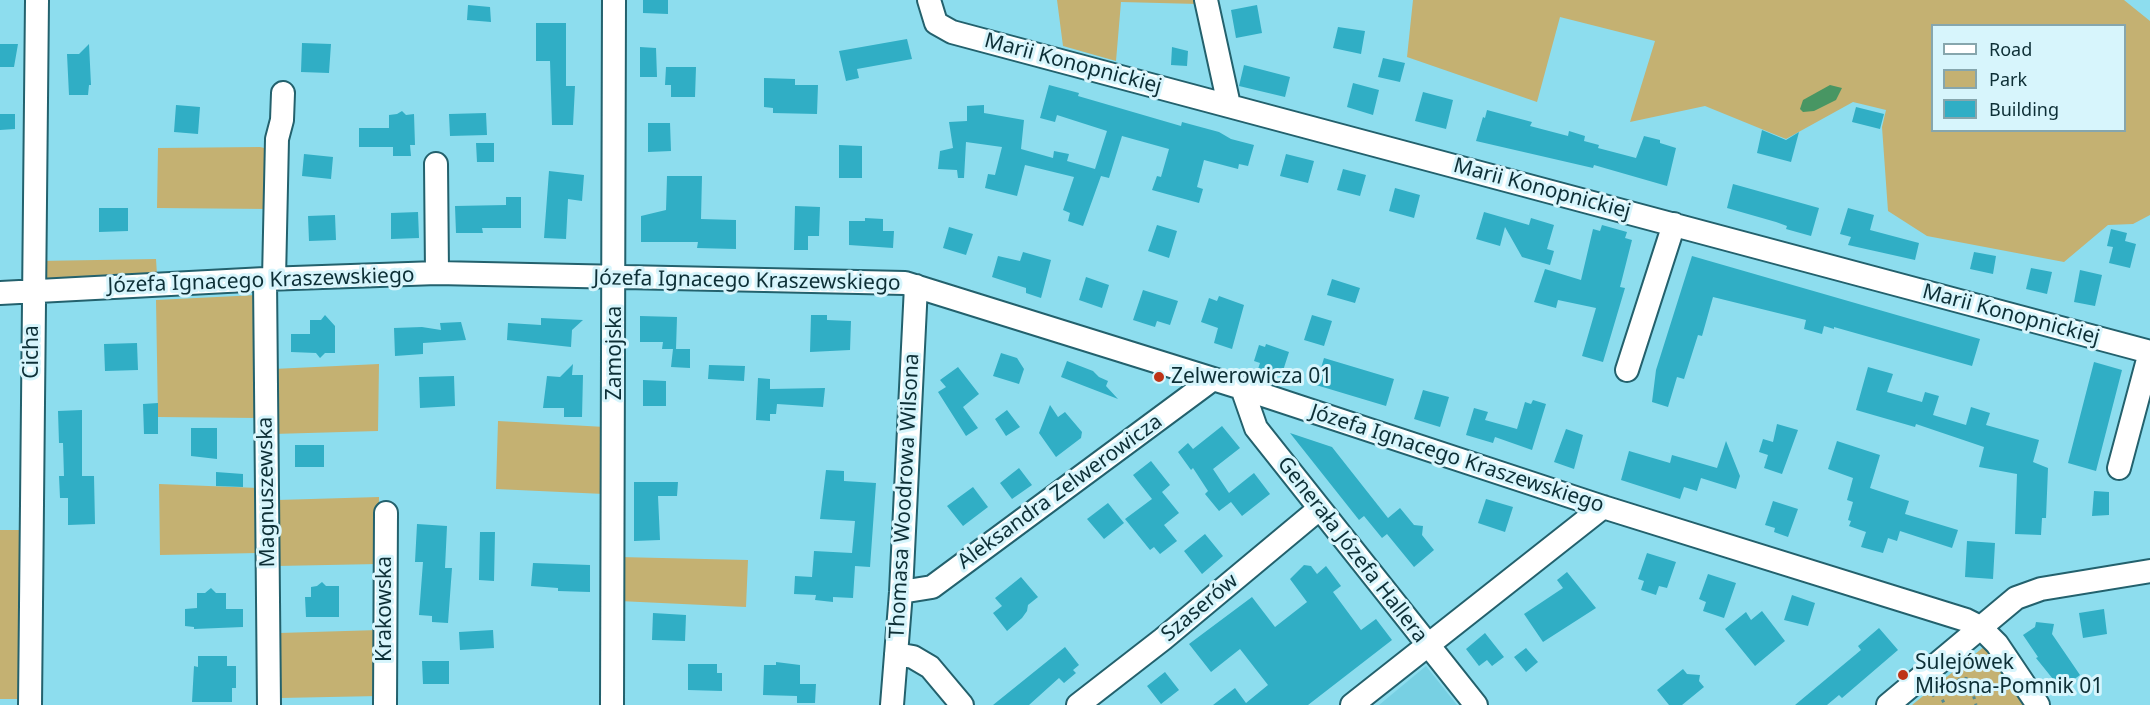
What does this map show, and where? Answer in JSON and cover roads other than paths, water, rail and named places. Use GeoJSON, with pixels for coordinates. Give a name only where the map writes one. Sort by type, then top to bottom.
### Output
{"type":"FeatureCollection","features":[{"type":"Feature","properties":{"kind":"street","name":"Cicha"},"geometry":{"type":"LineString","coordinates":[[30,705],[32,292],[37,0]]}},
{"type":"Feature","properties":{"kind":"street","name":"Zamojska"},"geometry":{"type":"LineString","coordinates":[[612,705],[615,0]]}},
{"type":"Feature","properties":{"kind":"street","name":"Marii Konopnickiej"},"geometry":{"type":"LineString","coordinates":[[929,0],[936,23],[952,32],[2150,352]]}},
{"type":"Feature","properties":{"kind":"street"},"geometry":{"type":"LineString","coordinates":[[1206,0],[1229,105]]}},
{"type":"Feature","properties":{"kind":"street","name":"Magnuszewska"},"geometry":{"type":"LineString","coordinates":[[269,705],[269,279],[276,139],[282,120],[283,93]]}},
{"type":"Feature","properties":{"kind":"street"},"geometry":{"type":"LineString","coordinates":[[436,164],[437,273]]}},
{"type":"Feature","properties":{"kind":"street"},"geometry":{"type":"LineString","coordinates":[[1627,370],[1674,224]]}},
{"type":"Feature","properties":{"kind":"street","name":"Józefa Ignacego Kraszewskiego"},"geometry":{"type":"LineString","coordinates":[[0,293],[437,273],[870,281],[916,286],[1242,388],[1603,507],[1955,617],[1980,627]]}},
{"type":"Feature","properties":{"kind":"street","name":"Thomasa Woodrowa Wilsona"},"geometry":{"type":"LineString","coordinates":[[892,705],[901,592],[916,286]]}},
{"type":"Feature","properties":{"kind":"street"},"geometry":{"type":"LineString","coordinates":[[2119,468],[2150,352]]}},
{"type":"Feature","properties":{"kind":"street","name":"Aleksandra Zelwerowicza"},"geometry":{"type":"LineString","coordinates":[[901,592],[932,587],[1213,379]]}},
{"type":"Feature","properties":{"kind":"street","name":"Generała Józefa Hallera"},"geometry":{"type":"LineString","coordinates":[[1242,388],[1256,428],[1476,705]]}},
{"type":"Feature","properties":{"kind":"street"},"geometry":{"type":"LineString","coordinates":[[1564,494],[1569,532]]}},
{"type":"Feature","properties":{"kind":"street"},"geometry":{"type":"LineString","coordinates":[[1352,705],[1603,507]]}},
{"type":"Feature","properties":{"kind":"street","name":"Szaserów"},"geometry":{"type":"LineString","coordinates":[[1078,705],[1163,639],[1319,509]]}},
{"type":"Feature","properties":{"kind":"street","name":"Krakowska"},"geometry":{"type":"LineString","coordinates":[[385,705],[386,513]]}},
{"type":"Feature","properties":{"kind":"street"},"geometry":{"type":"LineString","coordinates":[[1888,705],[2007,604],[2027,593],[2150,571]]}},
{"type":"Feature","properties":{"kind":"street"},"geometry":{"type":"LineString","coordinates":[[1980,627],[1997,644],[2038,705]]}},
{"type":"Feature","properties":{"kind":"street"},"geometry":{"type":"LineString","coordinates":[[896,654],[913,657],[930,667],[962,705]]}},
{"type":"Feature","properties":{"kind":"place","name":"Zelwerowicza 01"},"geometry":{"type":"Point","coordinates":[1159,377]}},
{"type":"Feature","properties":{"kind":"place","name":"Sulejówek Miłosna-Pomnik 01"},"geometry":{"type":"Point","coordinates":[1903,675]}}]}
